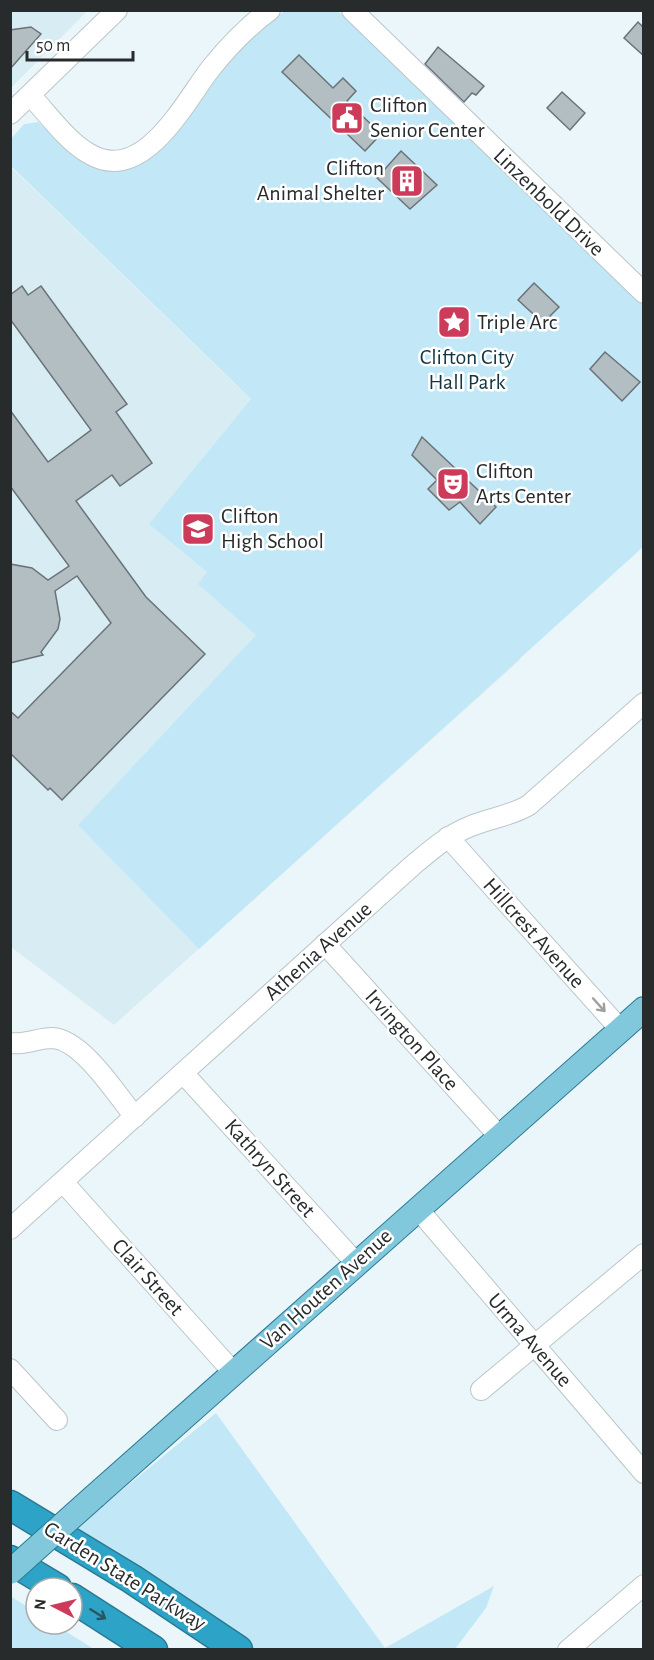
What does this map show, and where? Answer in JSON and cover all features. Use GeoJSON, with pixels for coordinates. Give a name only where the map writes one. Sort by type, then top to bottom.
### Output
{"type":"FeatureCollection","features":[{"type":"Feature","properties":{"kind":"highway","name":"Garden State Parkway"},"geometry":{"type":"LineString","coordinates":[[10,1505],[132,1579],[238,1650]]}},
{"type":"Feature","properties":{"kind":"highway","name":"Garden State Parkway"},"geometry":{"type":"LineString","coordinates":[[10,1560],[37,1576]]}},
{"type":"Feature","properties":{"kind":"highway","name":"Garden State Parkway"},"geometry":{"type":"LineString","coordinates":[[84,1606],[153,1650]]}},
{"type":"Feature","properties":{"kind":"main road","name":"Van Houten Avenue"},"geometry":{"type":"LineString","coordinates":[[10,1572],[417,1208],[644,1009]]}},
{"type":"Feature","properties":{"kind":"street"},"geometry":{"type":"LineString","coordinates":[[10,114],[117,10]]}},
{"type":"Feature","properties":{"kind":"street"},"geometry":{"type":"LineString","coordinates":[[30,95],[89,154],[114,160],[132,156],[163,135],[225,51],[270,10]]}},
{"type":"Feature","properties":{"kind":"street","name":"Linzenbold Drive"},"geometry":{"type":"LineString","coordinates":[[352,10],[644,293]]}},
{"type":"Feature","properties":{"kind":"street","name":"Athenia Avenue"},"geometry":{"type":"LineString","coordinates":[[10,1228],[325,944],[448,837],[529,805],[644,703]]}},
{"type":"Feature","properties":{"kind":"street","name":"Hillcrest Avenue"},"geometry":{"type":"LineString","coordinates":[[448,837],[620,1029]]}},
{"type":"Feature","properties":{"kind":"street","name":"Irvington Place"},"geometry":{"type":"LineString","coordinates":[[325,944],[499,1136]]}},
{"type":"Feature","properties":{"kind":"street"},"geometry":{"type":"LineString","coordinates":[[10,1043],[50,1038],[61,1040],[76,1048],[135,1117]]}},
{"type":"Feature","properties":{"kind":"street","name":"Kathryn Street"},"geometry":{"type":"LineString","coordinates":[[183,1073],[356,1263]]}},
{"type":"Feature","properties":{"kind":"street","name":"Clair Street"},"geometry":{"type":"LineString","coordinates":[[63,1182],[233,1372]]}},
{"type":"Feature","properties":{"kind":"street","name":"Urma Avenue"},"geometry":{"type":"LineString","coordinates":[[417,1208],[644,1473]]}},
{"type":"Feature","properties":{"kind":"street"},"geometry":{"type":"LineString","coordinates":[[481,1390],[644,1254]]}},
{"type":"Feature","properties":{"kind":"street"},"geometry":{"type":"LineString","coordinates":[[10,1369],[57,1420]]}},
{"type":"Feature","properties":{"kind":"street"},"geometry":{"type":"LineString","coordinates":[[568,1650],[644,1585]]}},
{"type":"Feature","properties":{"kind":"shaded area"},"geometry":{"type":"Polygon","coordinates":[[[11,11],[87,11],[11,88],[11,11]]]}},
{"type":"Feature","properties":{"kind":"shaded area","name":"Clifton High School"},"geometry":{"type":"Polygon","coordinates":[[[10,166],[520,660],[114,1025],[11,947],[10,166]]]}},
{"type":"Feature","properties":{"kind":"green space","name":"Clifton City Hall Park"},"geometry":{"type":"Polygon","coordinates":[[[285,11],[335,11],[345,15],[643,301],[643,547],[199,949],[78,825],[256,635],[198,584],[207,572],[149,524],[251,399],[11,166],[11,139],[24,124],[38,122],[82,161],[132,166],[148,158],[176,134],[230,59],[256,33],[285,11]]]}},
{"type":"Feature","properties":{"kind":"green space"},"geometry":{"type":"Polygon","coordinates":[[[216,1413],[385,1648],[494,1586],[486,1608],[455,1649],[256,1649],[72,1531],[216,1413]]]}},
{"type":"Feature","properties":{"kind":"green space"},"geometry":{"type":"Polygon","coordinates":[[[10,1596],[24,1605],[24,1636],[73,1636],[94,1649],[11,1649],[10,1596]]]}},
{"type":"Feature","properties":{"kind":"building"},"geometry":{"type":"Polygon","coordinates":[[[638,22],[644,28],[644,56],[624,38],[638,22]]]}},
{"type":"Feature","properties":{"kind":"building"},"geometry":{"type":"Polygon","coordinates":[[[31,27],[41,34],[10,69],[10,30],[31,27]]]}},
{"type":"Feature","properties":{"kind":"building"},"geometry":{"type":"Polygon","coordinates":[[[438,47],[484,86],[476,95],[472,93],[464,102],[425,64],[438,47]]]}},
{"type":"Feature","properties":{"kind":"building","name":"Clifton Senior Center"},"geometry":{"type":"Polygon","coordinates":[[[299,55],[333,88],[343,78],[356,91],[347,101],[381,134],[365,151],[282,72],[299,55]]]}},
{"type":"Feature","properties":{"kind":"building"},"geometry":{"type":"Polygon","coordinates":[[[562,92],[585,113],[570,130],[547,108],[562,92]]]}},
{"type":"Feature","properties":{"kind":"building","name":"Clifton Animal Shelter"},"geometry":{"type":"Polygon","coordinates":[[[401,151],[437,185],[410,209],[377,178],[401,151]]]}},
{"type":"Feature","properties":{"kind":"building"},"geometry":{"type":"Polygon","coordinates":[[[534,283],[559,307],[543,323],[518,300],[534,283]]]}},
{"type":"Feature","properties":{"kind":"building"},"geometry":{"type":"Polygon","coordinates":[[[22,286],[28,295],[41,286],[127,404],[116,412],[152,463],[120,486],[112,475],[76,501],[146,597],[205,654],[62,800],[50,788],[48,790],[10,753],[10,711],[18,718],[111,623],[77,576],[55,591],[60,619],[58,629],[41,652],[43,655],[10,663],[10,564],[32,568],[48,580],[69,566],[10,486],[10,410],[48,462],[91,430],[10,319],[10,295],[22,286]]]}},
{"type":"Feature","properties":{"kind":"building"},"geometry":{"type":"Polygon","coordinates":[[[605,352],[640,382],[622,401],[590,369],[605,352]]]}},
{"type":"Feature","properties":{"kind":"building","name":"Clifton Arts Center"},"geometry":{"type":"Polygon","coordinates":[[[422,437],[496,507],[480,524],[460,502],[449,510],[428,489],[437,480],[412,455],[422,437]]]}},
{"type":"Feature","properties":{"kind":"place","name":"Clifton Senior Center"},"geometry":{"type":"Point","coordinates":[347,118]}},
{"type":"Feature","properties":{"kind":"place","name":"Clifton Animal Shelter"},"geometry":{"type":"Point","coordinates":[407,181]}},
{"type":"Feature","properties":{"kind":"place","name":"Triple Arc"},"geometry":{"type":"Point","coordinates":[454,322]}},
{"type":"Feature","properties":{"kind":"place","name":"Clifton Arts Center"},"geometry":{"type":"Point","coordinates":[453,484]}},
{"type":"Feature","properties":{"kind":"place","name":"Clifton High School"},"geometry":{"type":"Point","coordinates":[198,529]}}]}
